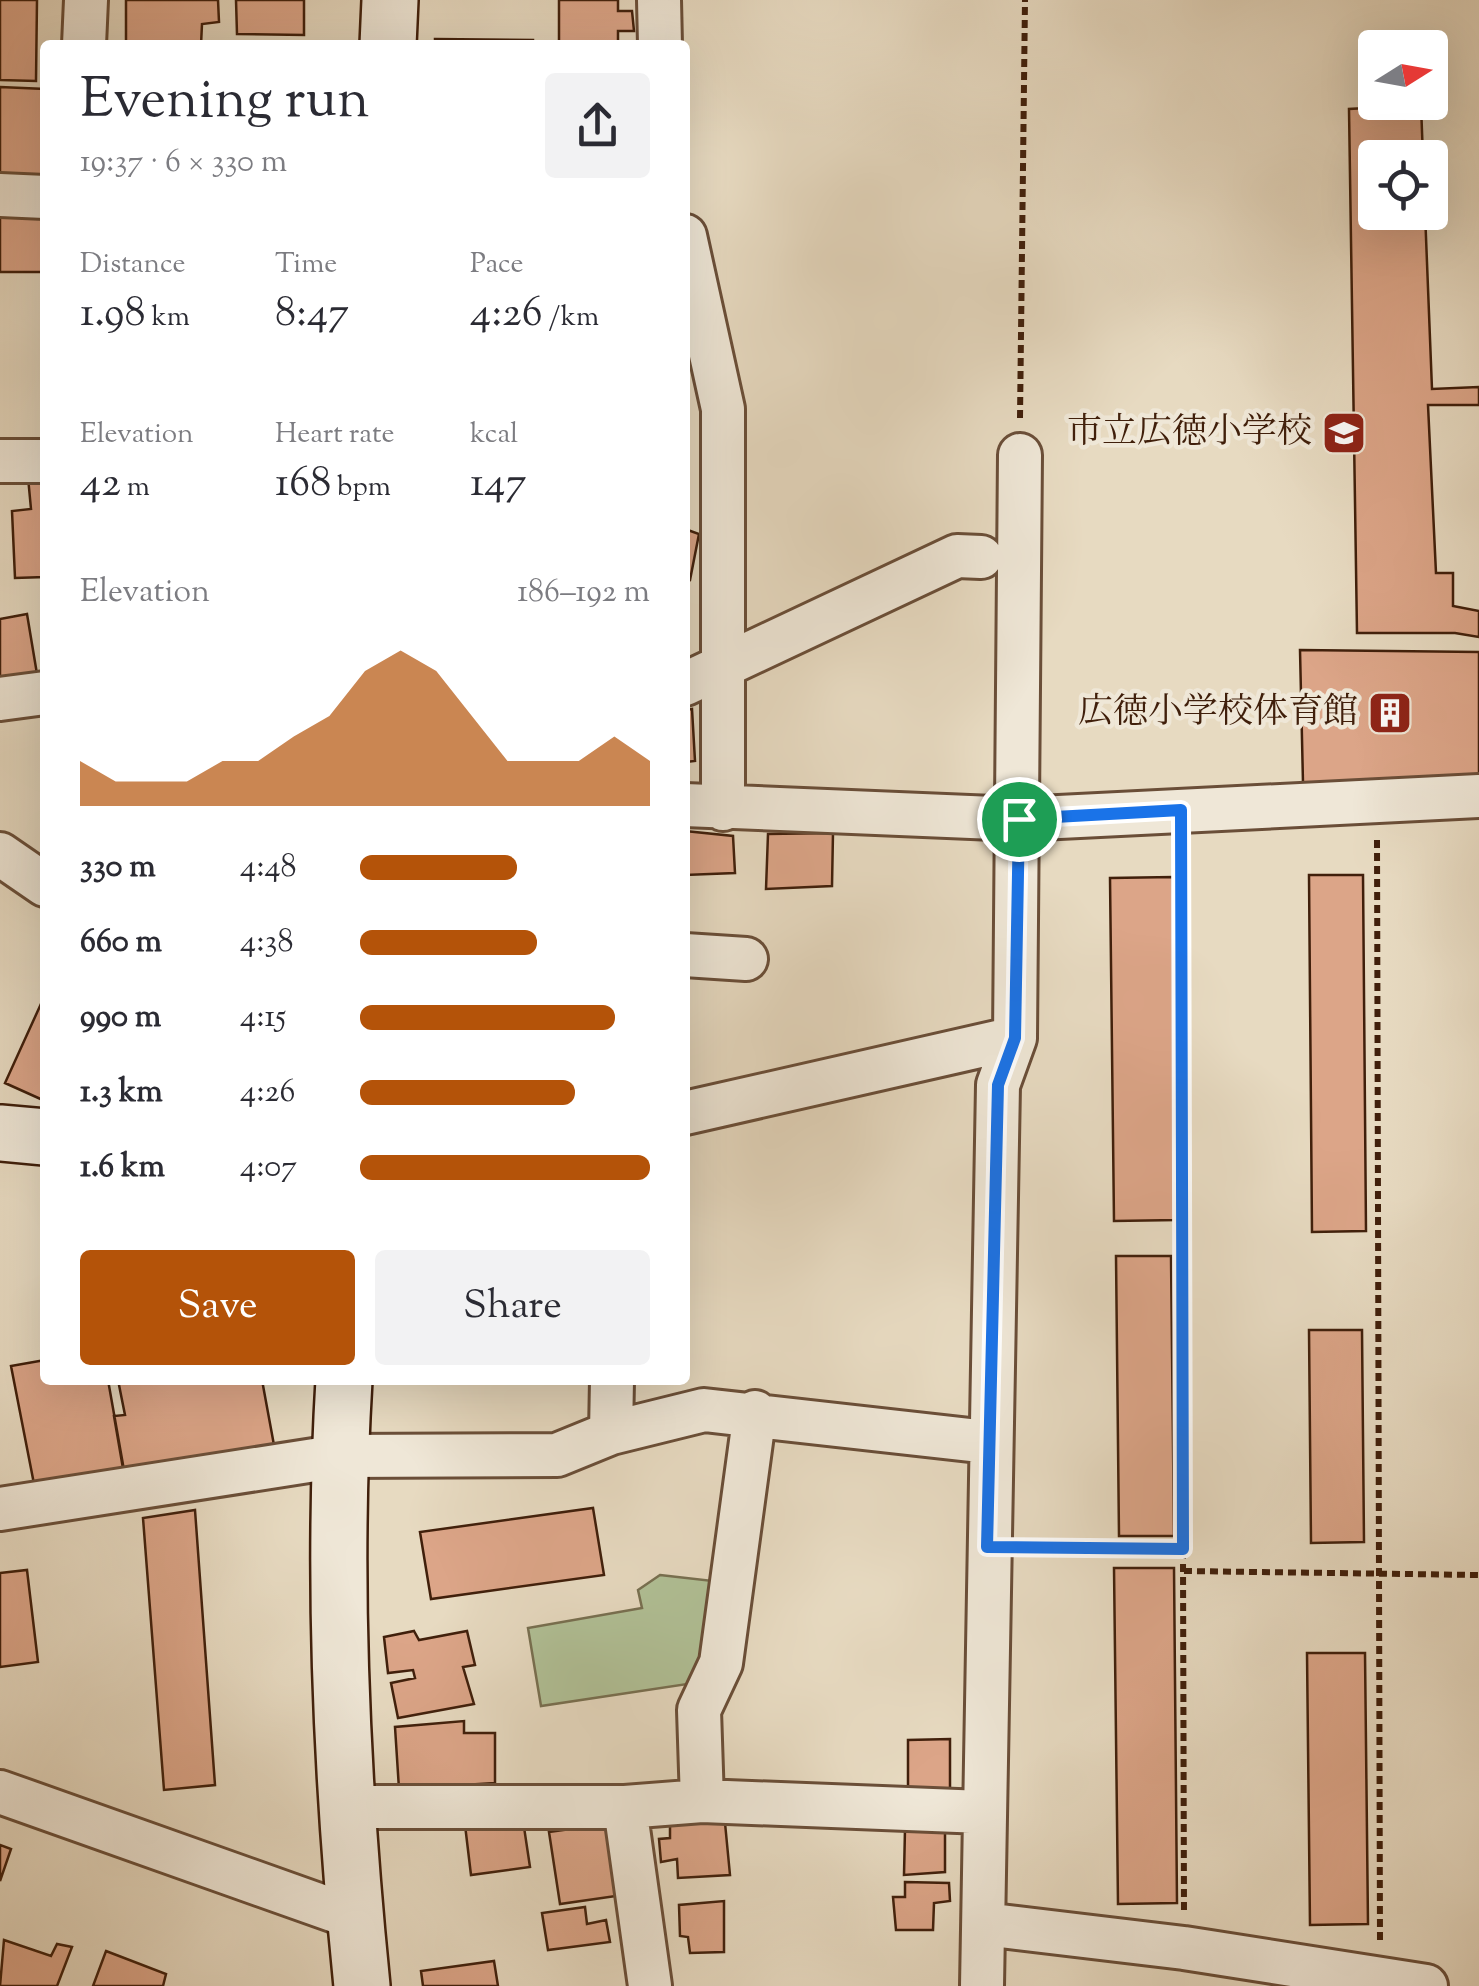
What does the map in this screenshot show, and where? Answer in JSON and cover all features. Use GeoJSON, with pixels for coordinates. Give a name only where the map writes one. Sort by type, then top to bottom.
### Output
{"type":"FeatureCollection","features":[{"type":"Feature","properties":{"kind":"street"},"geometry":{"type":"LineString","coordinates":[[84,40],[86,0]]}},
{"type":"Feature","properties":{"kind":"street"},"geometry":{"type":"LineString","coordinates":[[388,40],[390,0]]}},
{"type":"Feature","properties":{"kind":"street"},"geometry":{"type":"LineString","coordinates":[[660,0],[660,40]]}},
{"type":"Feature","properties":{"kind":"street"},"geometry":{"type":"LineString","coordinates":[[0,195],[40,196]]}},
{"type":"Feature","properties":{"kind":"street"},"geometry":{"type":"LineString","coordinates":[[690,259],[723,410],[703,676],[704,807],[1019,819],[1479,796]]}},
{"type":"Feature","properties":{"kind":"street"},"geometry":{"type":"LineString","coordinates":[[982,1986],[988,1442],[998,1085],[1015,1038],[1020,455]]}},
{"type":"Feature","properties":{"kind":"street"},"geometry":{"type":"LineString","coordinates":[[0,460],[40,462]]}},
{"type":"Feature","properties":{"kind":"street"},"geometry":{"type":"LineString","coordinates":[[703,676],[957,556],[980,557]]}},
{"type":"Feature","properties":{"kind":"street"},"geometry":{"type":"LineString","coordinates":[[0,699],[40,694]]}},
{"type":"Feature","properties":{"kind":"street"},"geometry":{"type":"LineString","coordinates":[[0,854],[40,882]]}},
{"type":"Feature","properties":{"kind":"street"},"geometry":{"type":"LineString","coordinates":[[690,956],[746,959]]}},
{"type":"Feature","properties":{"kind":"street"},"geometry":{"type":"LineString","coordinates":[[690,1112],[1015,1038]]}},
{"type":"Feature","properties":{"kind":"street"},"geometry":{"type":"LineString","coordinates":[[0,1133],[40,1137]]}},
{"type":"Feature","properties":{"kind":"street"},"geometry":{"type":"LineString","coordinates":[[344,1385],[340,1456],[346,1807],[362,1986]]}},
{"type":"Feature","properties":{"kind":"street"},"geometry":{"type":"LineString","coordinates":[[611,1433],[612,1385]]}},
{"type":"Feature","properties":{"kind":"street"},"geometry":{"type":"LineString","coordinates":[[0,1509],[340,1456],[557,1455],[611,1433],[704,1410],[755,1412],[988,1442]]}},
{"type":"Feature","properties":{"kind":"street"},"geometry":{"type":"LineString","coordinates":[[702,1802],[698,1710],[721,1663],[755,1412]]}},
{"type":"Feature","properties":{"kind":"street"},"geometry":{"type":"LineString","coordinates":[[0,1792],[355,1918]]}},
{"type":"Feature","properties":{"kind":"street"},"geometry":{"type":"LineString","coordinates":[[346,1807],[626,1807],[702,1802],[983,1812]]}},
{"type":"Feature","properties":{"kind":"street"},"geometry":{"type":"LineString","coordinates":[[626,1807],[650,1986]]}},
{"type":"Feature","properties":{"kind":"street"},"geometry":{"type":"LineString","coordinates":[[984,1924],[1182,1967],[1380,1979],[1426,1986]]}},
{"type":"Feature","properties":{"kind":"path"},"geometry":{"type":"LineString","coordinates":[[1020,455],[1025,0]]}},
{"type":"Feature","properties":{"kind":"path"},"geometry":{"type":"LineString","coordinates":[[1377,801],[1380,1979]]}},
{"type":"Feature","properties":{"kind":"path"},"geometry":{"type":"LineString","coordinates":[[1181,810],[1182,1967]]}},
{"type":"Feature","properties":{"kind":"path"},"geometry":{"type":"LineString","coordinates":[[987,1547],[1183,1549]]}},
{"type":"Feature","properties":{"kind":"path"},"geometry":{"type":"LineString","coordinates":[[1184,1571],[1479,1574]]}},
{"type":"Feature","properties":{"kind":"green space"},"geometry":{"type":"Polygon","coordinates":[[[660,1575],[722,1582],[701,1682],[541,1706],[528,1628],[642,1608],[638,1590],[660,1575]]]}},
{"type":"Feature","properties":{"kind":"building"},"geometry":{"type":"Polygon","coordinates":[[[0,0],[37,0],[36,81],[0,80],[0,0]]]}},
{"type":"Feature","properties":{"kind":"building"},"geometry":{"type":"Polygon","coordinates":[[[126,0],[218,0],[219,22],[202,24],[201,40],[126,40],[126,0]]]}},
{"type":"Feature","properties":{"kind":"building"},"geometry":{"type":"Polygon","coordinates":[[[236,0],[304,0],[304,35],[237,34],[236,0]]]}},
{"type":"Feature","properties":{"kind":"building"},"geometry":{"type":"Polygon","coordinates":[[[559,0],[618,0],[618,11],[632,11],[634,31],[618,31],[618,40],[559,40],[559,0]]]}},
{"type":"Feature","properties":{"kind":"building"},"geometry":{"type":"Polygon","coordinates":[[[0,87],[40,89],[40,176],[0,176],[0,87]]]}},
{"type":"Feature","properties":{"kind":"building"},"geometry":{"type":"Polygon","coordinates":[[[1358,108],[1358,120],[1422,120],[1422,140],[1358,140],[1358,230],[1426,230],[1432,389],[1479,387],[1479,405],[1428,405],[1436,573],[1453,573],[1453,606],[1479,611],[1479,637],[1455,633],[1357,633],[1349,109],[1358,108]]]}},
{"type":"Feature","properties":{"kind":"building"},"geometry":{"type":"Polygon","coordinates":[[[0,217],[40,218],[40,272],[0,272],[0,217]]]}},
{"type":"Feature","properties":{"kind":"building"},"geometry":{"type":"Polygon","coordinates":[[[28,477],[40,477],[40,577],[15,578],[12,511],[31,509],[28,477]]]}},
{"type":"Feature","properties":{"kind":"building"},"geometry":{"type":"Polygon","coordinates":[[[690,531],[699,534],[690,580],[690,531]]]}},
{"type":"Feature","properties":{"kind":"building"},"geometry":{"type":"Polygon","coordinates":[[[27,614],[37,674],[0,681],[0,619],[27,614]]]}},
{"type":"Feature","properties":{"kind":"building","name":"広徳小学校体育館"},"geometry":{"type":"Polygon","coordinates":[[[1300,650],[1479,652],[1479,775],[1303,783],[1300,650]]]}},
{"type":"Feature","properties":{"kind":"building"},"geometry":{"type":"Polygon","coordinates":[[[690,709],[695,761],[690,762],[690,709]]]}},
{"type":"Feature","properties":{"kind":"building"},"geometry":{"type":"Polygon","coordinates":[[[690,832],[733,836],[735,873],[690,875],[690,832]]]}},
{"type":"Feature","properties":{"kind":"building"},"geometry":{"type":"Polygon","coordinates":[[[833,833],[832,886],[766,889],[768,834],[833,833]]]}},
{"type":"Feature","properties":{"kind":"building"},"geometry":{"type":"Polygon","coordinates":[[[1309,875],[1363,875],[1366,1231],[1312,1232],[1309,875]]]}},
{"type":"Feature","properties":{"kind":"building"},"geometry":{"type":"Polygon","coordinates":[[[1173,877],[1177,1220],[1114,1221],[1110,878],[1173,877]]]}},
{"type":"Feature","properties":{"kind":"building"},"geometry":{"type":"Polygon","coordinates":[[[40,1006],[40,1099],[5,1083],[40,1006]]]}},
{"type":"Feature","properties":{"kind":"building"},"geometry":{"type":"Polygon","coordinates":[[[1116,1256],[1171,1256],[1174,1536],[1119,1536],[1116,1256]]]}},
{"type":"Feature","properties":{"kind":"building"},"geometry":{"type":"Polygon","coordinates":[[[1309,1330],[1362,1330],[1364,1542],[1311,1543],[1309,1330]]]}},
{"type":"Feature","properties":{"kind":"building"},"geometry":{"type":"Polygon","coordinates":[[[40,1361],[40,1385],[109,1385],[125,1476],[35,1489],[11,1366],[40,1361]]]}},
{"type":"Feature","properties":{"kind":"building"},"geometry":{"type":"Polygon","coordinates":[[[119,1385],[263,1385],[276,1456],[125,1480],[114,1416],[125,1415],[119,1385]]]}},
{"type":"Feature","properties":{"kind":"building"},"geometry":{"type":"Polygon","coordinates":[[[593,1508],[604,1575],[431,1599],[420,1532],[593,1508]]]}},
{"type":"Feature","properties":{"kind":"building"},"geometry":{"type":"Polygon","coordinates":[[[195,1510],[215,1785],[164,1790],[143,1518],[195,1510]]]}},
{"type":"Feature","properties":{"kind":"building"},"geometry":{"type":"Polygon","coordinates":[[[1114,1568],[1174,1568],[1177,1903],[1118,1904],[1114,1568]]]}},
{"type":"Feature","properties":{"kind":"building"},"geometry":{"type":"Polygon","coordinates":[[[27,1570],[38,1662],[0,1667],[0,1573],[27,1570]]]}},
{"type":"Feature","properties":{"kind":"building"},"geometry":{"type":"Polygon","coordinates":[[[414,1631],[419,1640],[467,1631],[475,1665],[463,1667],[474,1704],[398,1718],[391,1683],[415,1678],[413,1670],[388,1673],[384,1637],[414,1631]]]}},
{"type":"Feature","properties":{"kind":"building"},"geometry":{"type":"Polygon","coordinates":[[[1307,1653],[1365,1653],[1368,1924],[1310,1925],[1307,1653]]]}},
{"type":"Feature","properties":{"kind":"building"},"geometry":{"type":"Polygon","coordinates":[[[464,1721],[464,1733],[495,1733],[495,1783],[399,1789],[395,1727],[464,1721]]]}},
{"type":"Feature","properties":{"kind":"building"},"geometry":{"type":"Polygon","coordinates":[[[950,1739],[950,1793],[908,1792],[908,1740],[950,1739]]]}},
{"type":"Feature","properties":{"kind":"building"},"geometry":{"type":"Polygon","coordinates":[[[670,1820],[725,1823],[730,1875],[678,1878],[677,1859],[661,1862],[659,1839],[670,1838],[670,1820]]]}},
{"type":"Feature","properties":{"kind":"building"},"geometry":{"type":"Polygon","coordinates":[[[506,1822],[504,1829],[524,1827],[530,1867],[471,1875],[465,1825],[506,1822]]]}},
{"type":"Feature","properties":{"kind":"building"},"geometry":{"type":"Polygon","coordinates":[[[606,1824],[609,1850],[617,1849],[623,1895],[560,1904],[549,1832],[606,1824]]]}},
{"type":"Feature","properties":{"kind":"building"},"geometry":{"type":"Polygon","coordinates":[[[905,1829],[945,1829],[945,1872],[904,1875],[905,1829]]]}},
{"type":"Feature","properties":{"kind":"building"},"geometry":{"type":"Polygon","coordinates":[[[0,1845],[11,1849],[0,1881],[0,1845]]]}},
{"type":"Feature","properties":{"kind":"building"},"geometry":{"type":"Polygon","coordinates":[[[905,1882],[949,1883],[950,1901],[934,1903],[933,1930],[896,1930],[893,1897],[905,1897],[905,1882]]]}},
{"type":"Feature","properties":{"kind":"building"},"geometry":{"type":"Polygon","coordinates":[[[724,1901],[724,1952],[690,1953],[688,1937],[680,1936],[679,1905],[724,1901]]]}},
{"type":"Feature","properties":{"kind":"building"},"geometry":{"type":"Polygon","coordinates":[[[585,1907],[587,1924],[606,1920],[610,1942],[548,1950],[542,1913],[585,1907]]]}},
{"type":"Feature","properties":{"kind":"building"},"geometry":{"type":"Polygon","coordinates":[[[4,1940],[51,1956],[57,1944],[72,1947],[57,1986],[0,1986],[4,1940]]]}},
{"type":"Feature","properties":{"kind":"building"},"geometry":{"type":"Polygon","coordinates":[[[106,1951],[166,1974],[163,1986],[93,1986],[106,1951]]]}},
{"type":"Feature","properties":{"kind":"building"},"geometry":{"type":"Polygon","coordinates":[[[494,1961],[498,1986],[423,1986],[421,1971],[494,1961]]]}},
{"type":"Feature","properties":{"kind":"place","name":"市立広徳小学校"},"geometry":{"type":"Point","coordinates":[1344,433]}},
{"type":"Feature","properties":{"kind":"place","name":"広徳小学校体育館"},"geometry":{"type":"Point","coordinates":[1390,713]}},
{"type":"Feature","properties":{"kind":"route"},"geometry":{"type":"LineString","coordinates":[[1181,810],[1183,1549],[987,1547],[998,1085],[1015,1038],[1019,819],[1181,810]]}}]}
